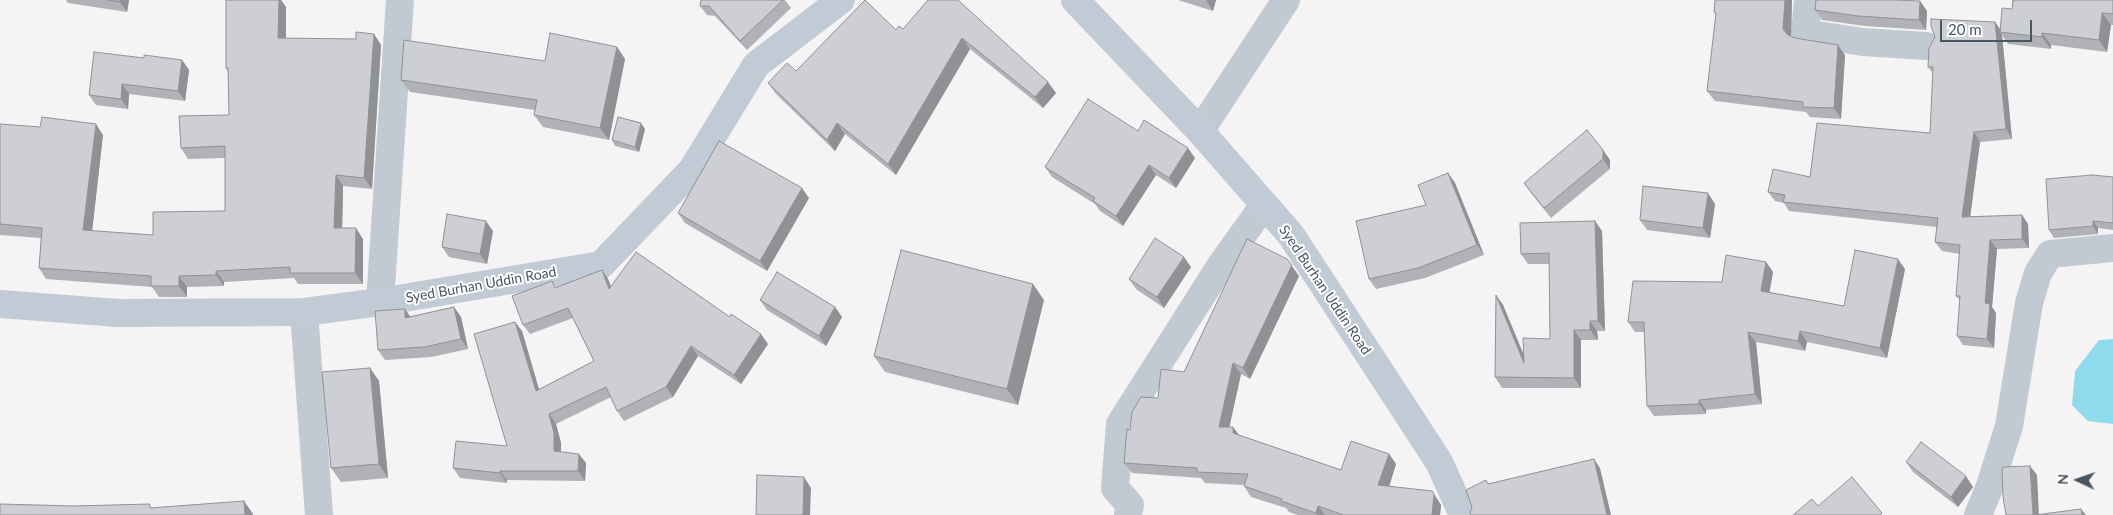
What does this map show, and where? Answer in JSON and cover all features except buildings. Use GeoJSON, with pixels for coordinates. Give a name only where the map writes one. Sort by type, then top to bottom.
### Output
{"type":"FeatureCollection","features":[{"type":"Feature","properties":{"kind":"street"},"geometry":{"type":"LineString","coordinates":[[380,302],[400,0]]}},
{"type":"Feature","properties":{"kind":"street","name":"Syed Burhan Uddin Road"},"geometry":{"type":"LineString","coordinates":[[0,304],[118,313],[304,312],[380,302],[601,265],[692,170],[756,65],[841,0]]}},
{"type":"Feature","properties":{"kind":"street","name":"Syed Burhan Uddin Road"},"geometry":{"type":"LineString","coordinates":[[1075,0],[1200,130],[1291,235],[1439,462],[1463,515]]}},
{"type":"Feature","properties":{"kind":"street"},"geometry":{"type":"LineString","coordinates":[[1200,130],[1286,0]]}},
{"type":"Feature","properties":{"kind":"street"},"geometry":{"type":"LineString","coordinates":[[1808,0],[1805,33],[1863,42],[1926,46]]}},
{"type":"Feature","properties":{"kind":"street"},"geometry":{"type":"LineString","coordinates":[[1128,515],[1130,505],[1115,488],[1120,424],[1221,265],[1264,204]]}},
{"type":"Feature","properties":{"kind":"street"},"geometry":{"type":"LineString","coordinates":[[1978,515],[1990,486],[2009,426],[2029,303],[2038,273],[2050,254],[2113,248]]}},
{"type":"Feature","properties":{"kind":"street"},"geometry":{"type":"LineString","coordinates":[[304,312],[318,515]]}},
{"type":"Feature","properties":{"kind":"water"},"geometry":{"type":"Polygon","coordinates":[[[2113,339],[2113,424],[2088,421],[2072,405],[2075,371],[2099,340],[2113,339]]]}}]}
